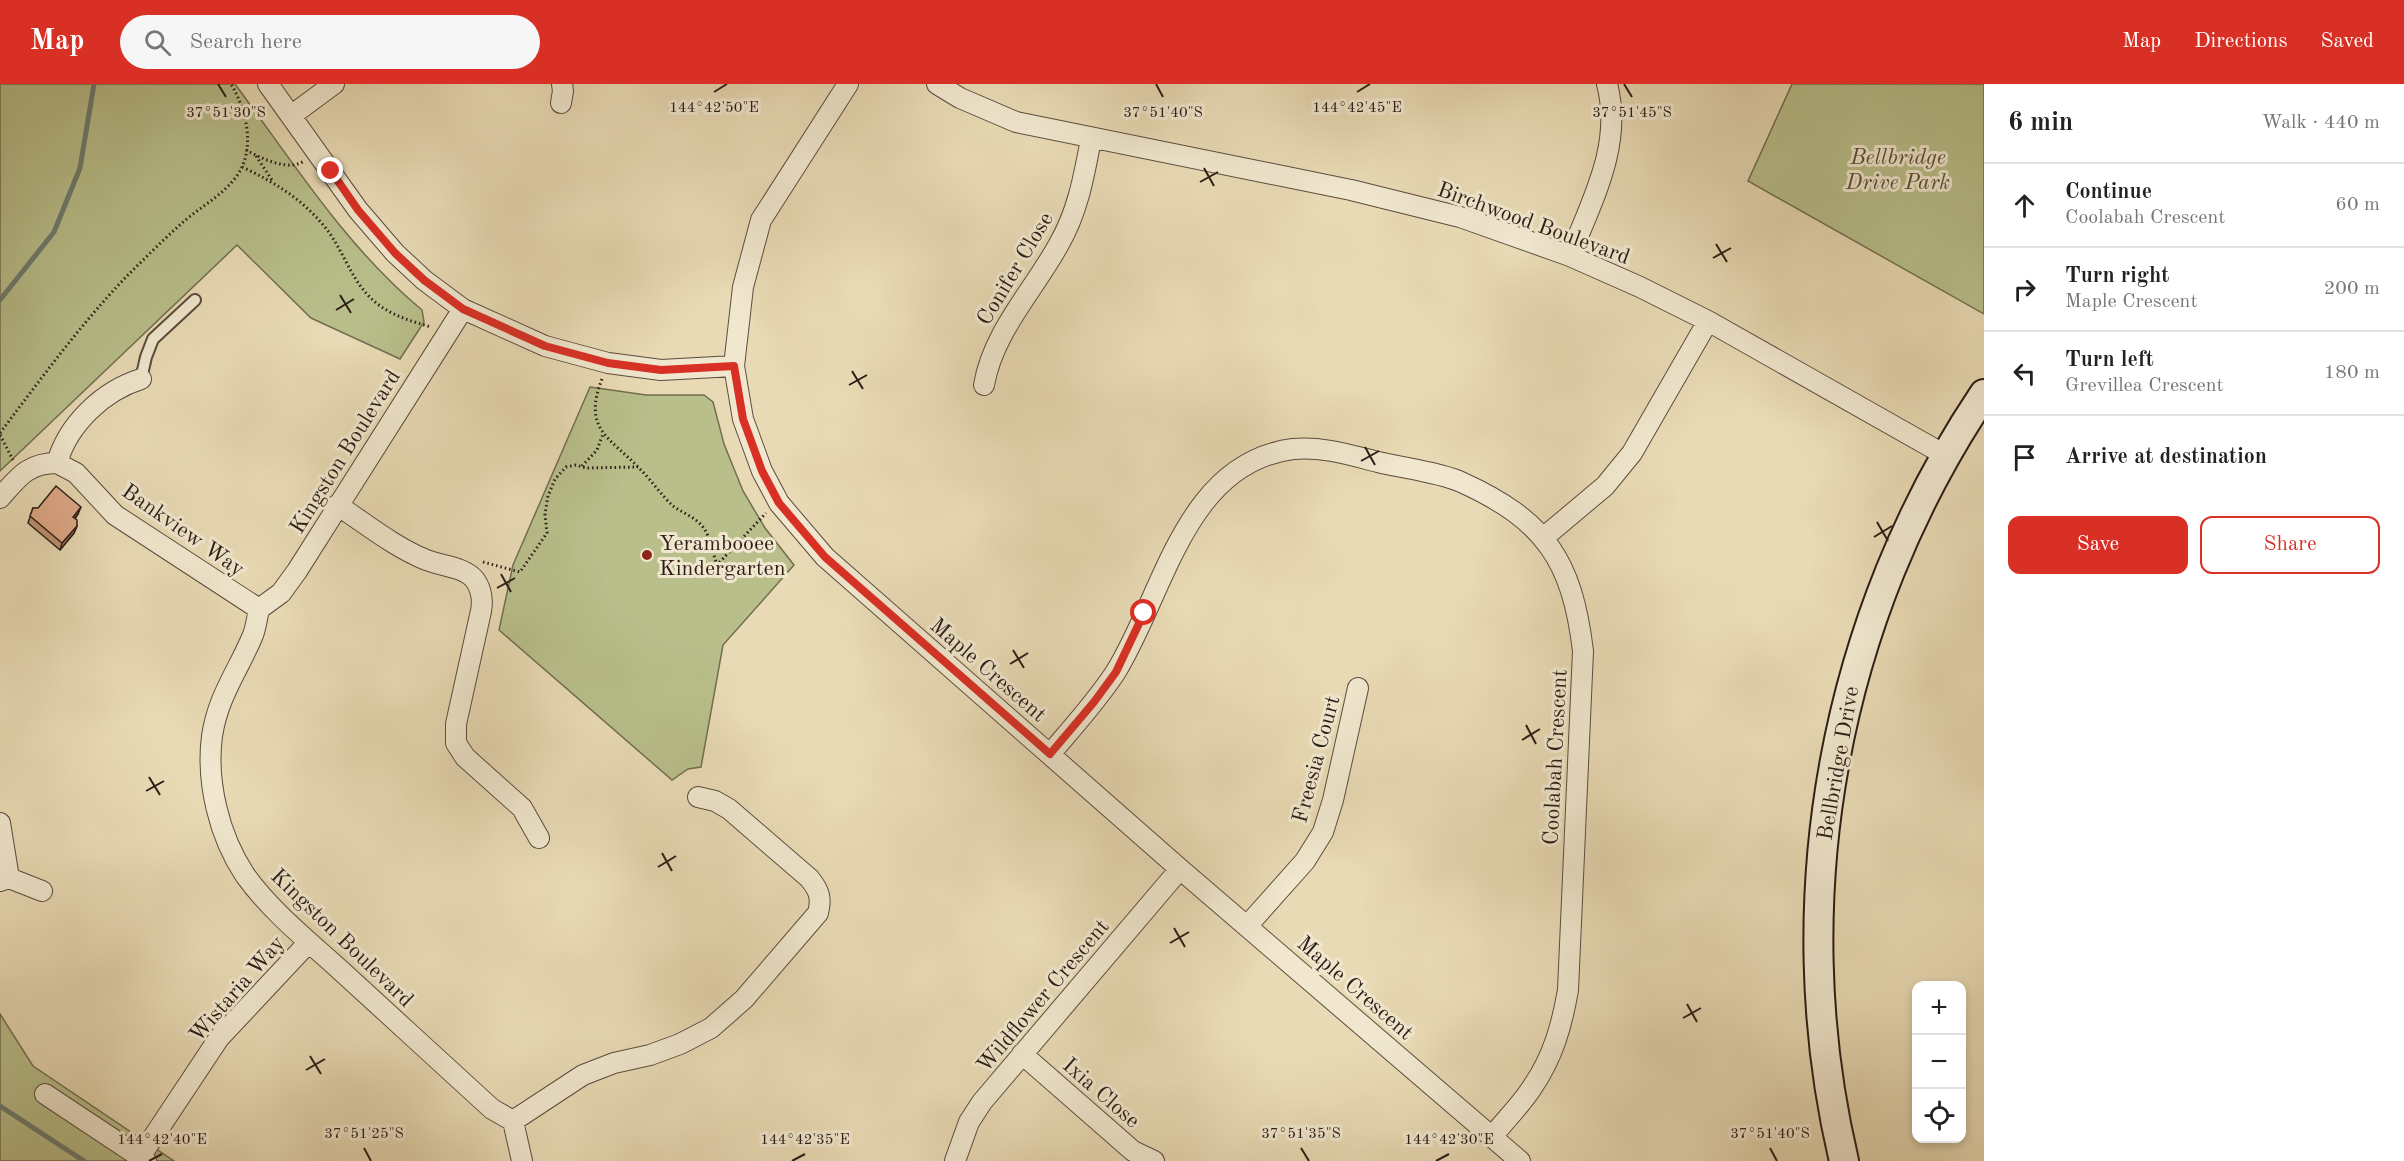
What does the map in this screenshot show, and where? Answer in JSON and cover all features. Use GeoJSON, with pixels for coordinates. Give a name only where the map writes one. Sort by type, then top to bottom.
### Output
{"type":"FeatureCollection","features":[{"type":"Feature","properties":{"kind":"street"},"geometry":{"type":"LineString","coordinates":[[268,84],[358,210],[395,253],[424,280],[463,309],[545,346],[608,363],[661,370],[734,366]]}},
{"type":"Feature","properties":{"kind":"street"},"geometry":{"type":"LineString","coordinates":[[292,116],[333,84]]}},
{"type":"Feature","properties":{"kind":"street","name":"Maple Crescent"},"geometry":{"type":"LineString","coordinates":[[848,84],[761,219],[742,287],[734,366],[743,419],[762,471],[779,503],[825,557],[1180,869],[1248,925],[1520,1161]]}},
{"type":"Feature","properties":{"kind":"street","name":"Birchwood Boulevard"},"geometry":{"type":"LineString","coordinates":[[937,84],[960,98],[1016,122],[1351,190],[1460,217],[1570,256],[1641,287],[1708,321],[1944,455]]}},
{"type":"Feature","properties":{"kind":"street"},"geometry":{"type":"LineString","coordinates":[[1570,256],[1604,170],[1611,146],[1611,99],[1607,84]]}},
{"type":"Feature","properties":{"kind":"street","name":"Conifer Close"},"geometry":{"type":"LineString","coordinates":[[984,385],[993,349],[1060,244],[1071,221],[1078,201],[1091,139]]}},
{"type":"Feature","properties":{"kind":"street","name":"Kingston Boulevard"},"geometry":{"type":"LineString","coordinates":[[463,309],[297,571],[281,593],[259,609],[254,634],[223,692],[212,736],[212,774],[216,804],[224,831],[245,874],[269,904],[492,1109],[513,1121]]}},
{"type":"Feature","properties":{"kind":"street"},"geometry":{"type":"LineString","coordinates":[[1543,538],[1605,486],[1632,453],[1708,321]]}},
{"type":"Feature","properties":{"kind":"street"},"geometry":{"type":"LineString","coordinates":[[0,498],[21,475],[33,466],[57,463],[62,447],[76,425],[109,395],[127,383],[141,379]]}},
{"type":"Feature","properties":{"kind":"street","name":"Bellbridge Drive"},"geometry":{"type":"LineString","coordinates":[[1844,1161],[1828,1079],[1817,947],[1821,855],[1832,769],[1853,675],[1882,588],[1944,455],[1984,394]]}},
{"type":"Feature","properties":{"kind":"street","name":"Coolabah Crescent"},"geometry":{"type":"LineString","coordinates":[[1050,754],[1116,672],[1183,535],[1203,501],[1222,481],[1243,465],[1293,449],[1328,450],[1458,481],[1502,502],[1524,518],[1543,538],[1570,584],[1579,617],[1583,651],[1568,990],[1562,1023],[1551,1055],[1533,1087],[1492,1137]]}},
{"type":"Feature","properties":{"kind":"street","name":"Bankview Way"},"geometry":{"type":"LineString","coordinates":[[57,463],[76,473],[115,515],[259,609]]}},
{"type":"Feature","properties":{"kind":"street"},"geometry":{"type":"LineString","coordinates":[[337,505],[410,553],[466,573],[474,579],[483,599],[456,724],[456,743],[465,757],[522,808],[539,838]]}},
{"type":"Feature","properties":{"kind":"street","name":"Freesia Court"},"geometry":{"type":"LineString","coordinates":[[1248,925],[1305,861],[1323,832],[1333,800],[1358,688]]}},
{"type":"Feature","properties":{"kind":"street"},"geometry":{"type":"LineString","coordinates":[[522,1161],[513,1121],[583,1075],[614,1063],[650,1055],[680,1044],[711,1028],[744,999],[818,914],[822,902],[817,888],[809,878],[729,809],[715,801],[698,797]]}},
{"type":"Feature","properties":{"kind":"street"},"geometry":{"type":"LineString","coordinates":[[0,823],[5,880],[42,891]]}},
{"type":"Feature","properties":{"kind":"street","name":"Wildflower Crescent"},"geometry":{"type":"LineString","coordinates":[[955,1161],[969,1122],[1022,1054],[1180,869]]}},
{"type":"Feature","properties":{"kind":"street","name":"Wistaria Way"},"geometry":{"type":"LineString","coordinates":[[143,1159],[219,1038],[309,942]]}},
{"type":"Feature","properties":{"kind":"street","name":"Ixia Close"},"geometry":{"type":"LineString","coordinates":[[1022,1054],[1133,1151],[1154,1161]]}},
{"type":"Feature","properties":{"kind":"street"},"geometry":{"type":"LineString","coordinates":[[45,1094],[143,1159]]}},
{"type":"Feature","properties":{"kind":"lane"},"geometry":{"type":"LineString","coordinates":[[141,379],[153,339],[195,300]]}},
{"type":"Feature","properties":{"kind":"path"},"geometry":{"type":"LineString","coordinates":[[21,475],[0,434],[63,351],[125,278],[183,222],[232,182],[242,167],[246,150],[245,119],[240,100],[231,84]]}},
{"type":"Feature","properties":{"kind":"path"},"geometry":{"type":"LineString","coordinates":[[246,150],[282,164],[299,164],[318,152]]}},
{"type":"Feature","properties":{"kind":"path"},"geometry":{"type":"LineString","coordinates":[[255,155],[273,182]]}},
{"type":"Feature","properties":{"kind":"path"},"geometry":{"type":"LineString","coordinates":[[242,167],[273,182],[294,196],[325,227],[365,292],[377,303],[399,317],[447,333]]}},
{"type":"Feature","properties":{"kind":"path"},"geometry":{"type":"LineString","coordinates":[[608,363],[593,408],[597,423],[603,434],[639,467],[659,488],[666,500],[695,519],[705,531],[717,565],[764,515],[779,503]]}},
{"type":"Feature","properties":{"kind":"path"},"geometry":{"type":"LineString","coordinates":[[582,466],[597,450],[603,434]]}},
{"type":"Feature","properties":{"kind":"path"},"geometry":{"type":"LineString","coordinates":[[466,573],[476,560],[520,572],[547,533],[545,514],[548,496],[555,479],[566,467],[576,465],[639,467]]}},
{"type":"Feature","properties":{"kind":"green space"},"geometry":{"type":"Polygon","coordinates":[[[0,84],[235,84],[345,231],[369,259],[422,310],[424,322],[400,359],[311,318],[237,245],[0,471],[0,84]]]}},
{"type":"Feature","properties":{"kind":"green space","name":"Bellbridge Drive Park"},"geometry":{"type":"Polygon","coordinates":[[[1792,84],[1984,84],[1984,314],[1748,181],[1792,84]]]}},
{"type":"Feature","properties":{"kind":"green space"},"geometry":{"type":"Polygon","coordinates":[[[590,387],[646,395],[704,395],[713,402],[724,444],[743,491],[765,528],[794,565],[723,645],[701,767],[688,769],[672,780],[499,630],[513,565],[590,387]]]}},
{"type":"Feature","properties":{"kind":"green space"},"geometry":{"type":"Polygon","coordinates":[[[0,1014],[33,1066],[174,1161],[0,1161],[0,1014]]]}},
{"type":"Feature","properties":{"kind":"building"},"geometry":{"type":"Polygon","coordinates":[[[56,486],[81,507],[73,517],[77,520],[77,526],[62,543],[30,516],[33,508],[38,508],[56,486]]]}},
{"type":"Feature","properties":{"kind":"waterway"},"geometry":{"type":"LineString","coordinates":[[0,300],[54,232],[80,168],[94,84]]}},
{"type":"Feature","properties":{"kind":"waterway"},"geometry":{"type":"LineString","coordinates":[[0,1106],[84,1161]]}},
{"type":"Feature","properties":{"kind":"place","name":"Yerambooee Kindergarten"},"geometry":{"type":"Point","coordinates":[647,555]}},
{"type":"Feature","properties":{"kind":"route"},"geometry":{"type":"LineString","coordinates":[[331,171],[358,210],[395,253],[424,280],[463,309],[545,346],[608,363],[661,370],[734,366],[743,419],[762,471],[779,503],[825,557],[1050,754],[1116,672],[1144,613]]}}]}
